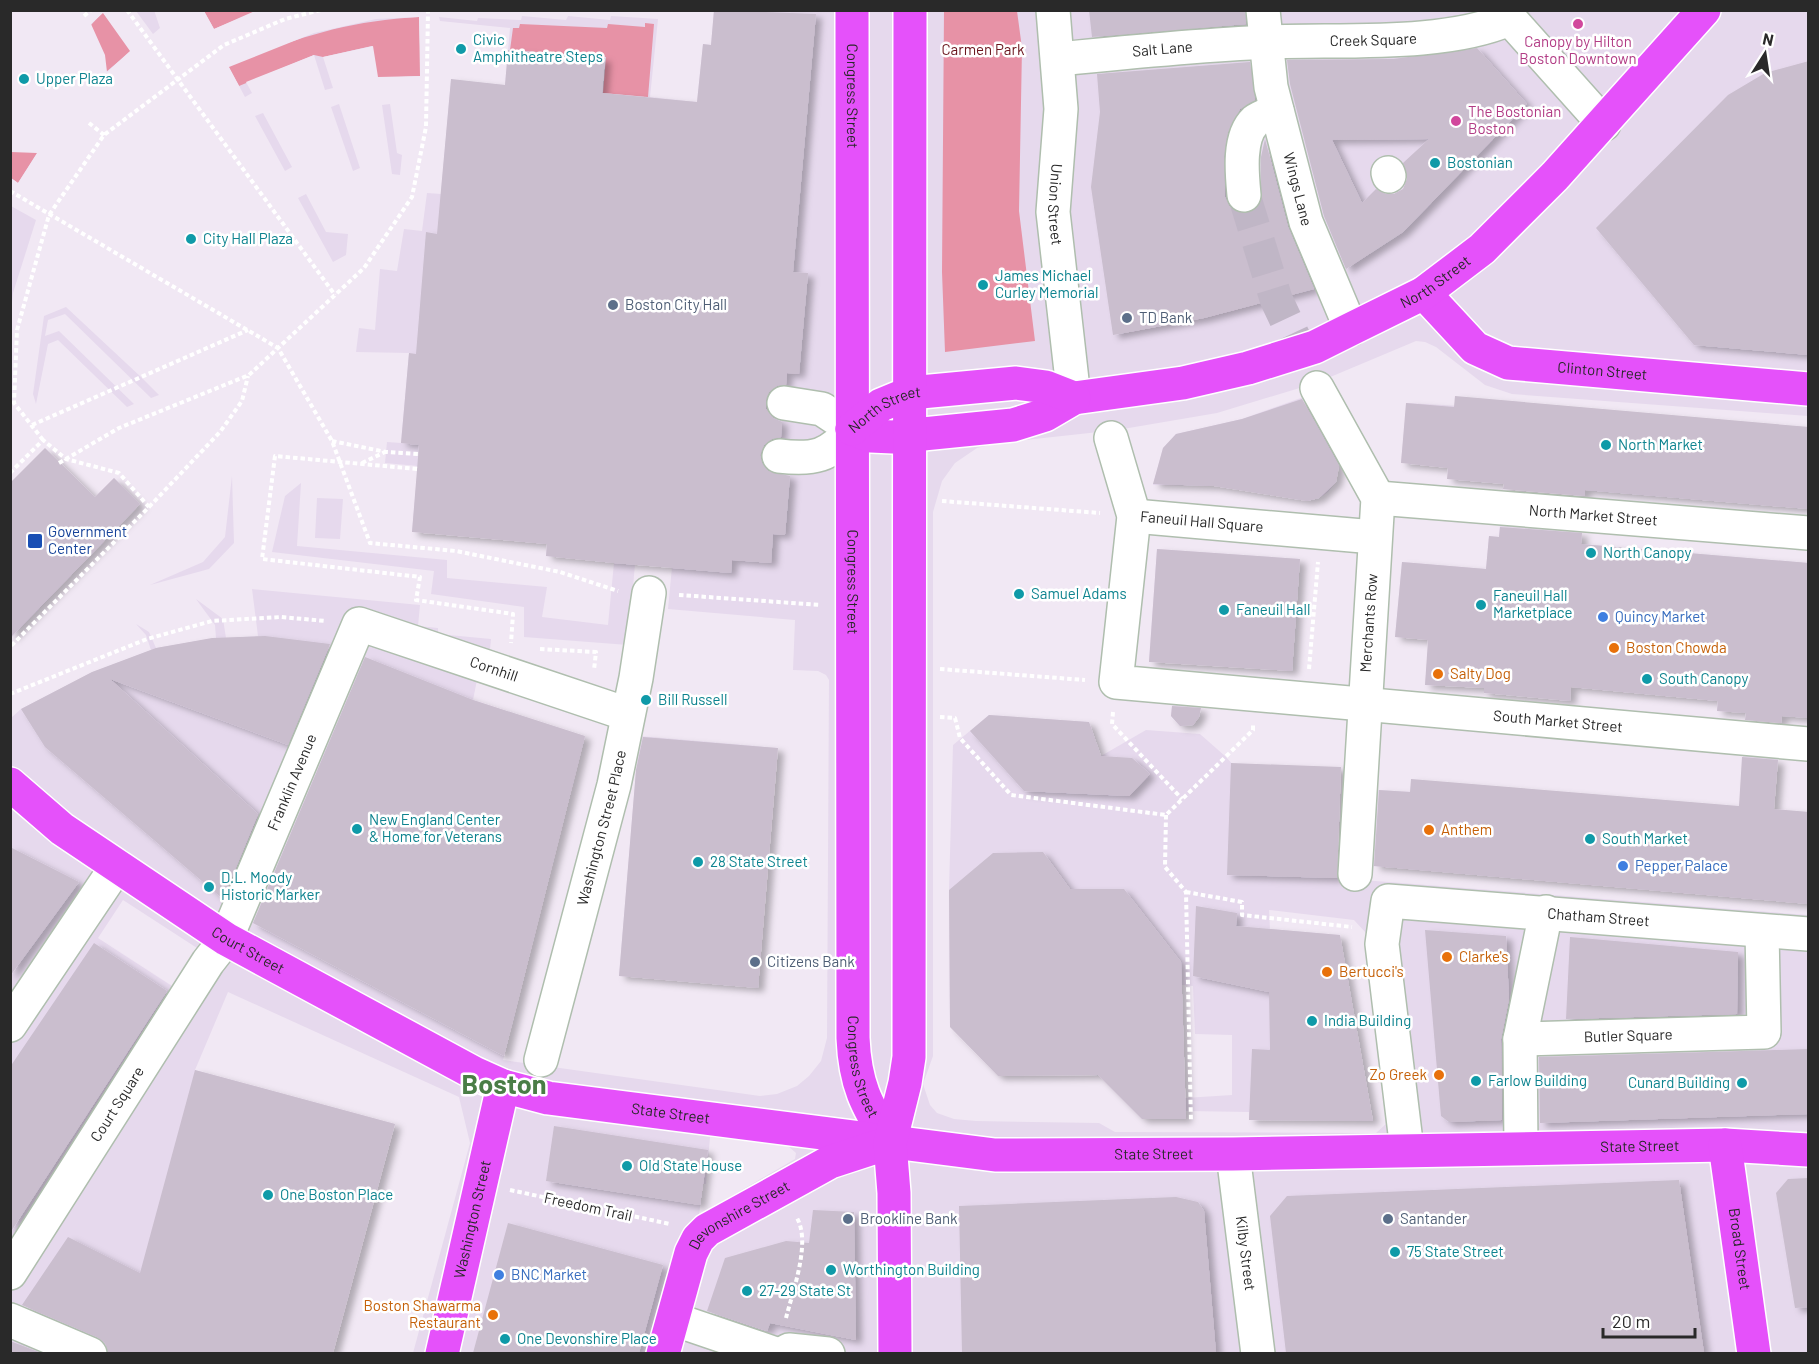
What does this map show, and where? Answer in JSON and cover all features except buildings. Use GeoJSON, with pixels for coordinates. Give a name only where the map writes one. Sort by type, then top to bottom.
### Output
{"type":"FeatureCollection","features":[{"type":"Feature","properties":{"kind":"main road","name":"Congress Street"},"geometry":{"type":"LineString","coordinates":[[852,10],[853,1038],[855,1071],[861,1090],[890,1143]]}},
{"type":"Feature","properties":{"kind":"main road","name":"Congress Street"},"geometry":{"type":"LineString","coordinates":[[895,1353],[894,1193],[890,1143],[909,1057],[910,10]]}},
{"type":"Feature","properties":{"kind":"main road","name":"North Street"},"geometry":{"type":"LineString","coordinates":[[852,429],[872,436],[909,436],[1013,425],[1045,415],[1074,398],[1183,383],[1248,368],[1315,347],[1424,293],[1482,249],[1604,124],[1704,10]]}},
{"type":"Feature","properties":{"kind":"main road","name":"Clinton Street"},"geometry":{"type":"LineString","coordinates":[[1424,293],[1475,348],[1508,363],[1809,389]]}},
{"type":"Feature","properties":{"kind":"main road","name":"North Street"},"geometry":{"type":"LineString","coordinates":[[852,429],[881,405],[910,393],[1016,383],[1046,387],[1074,398]]}},
{"type":"Feature","properties":{"kind":"main road","name":"Court Street"},"geometry":{"type":"LineString","coordinates":[[10,784],[62,829],[226,939],[474,1073],[503,1086]]}},
{"type":"Feature","properties":{"kind":"main road","name":"State Street"},"geometry":{"type":"LineString","coordinates":[[503,1086],[548,1098],[995,1155],[1233,1155],[1725,1145],[1809,1150]]}},
{"type":"Feature","properties":{"kind":"main road","name":"Washington Street"},"geometry":{"type":"LineString","coordinates":[[442,1353],[503,1086]]}},
{"type":"Feature","properties":{"kind":"main road","name":"Devonshire Street"},"geometry":{"type":"LineString","coordinates":[[663,1353],[693,1248],[707,1230],[830,1162],[890,1143]]}},
{"type":"Feature","properties":{"kind":"main road","name":"Broad Street"},"geometry":{"type":"LineString","coordinates":[[1725,1145],[1754,1353]]}},
{"type":"Feature","properties":{"kind":"street","name":"Union Street"},"geometry":{"type":"LineString","coordinates":[[1053,10],[1059,59],[1061,123],[1052,200],[1074,398]]}},
{"type":"Feature","properties":{"kind":"street"},"geometry":{"type":"LineString","coordinates":[[1263,10],[1266,42]]}},
{"type":"Feature","properties":{"kind":"street"},"geometry":{"type":"LineString","coordinates":[[1506,15],[1604,124]]}},
{"type":"Feature","properties":{"kind":"street","name":"Creek Square"},"geometry":{"type":"LineString","coordinates":[[1266,42],[1448,36],[1488,28],[1506,15]]}},
{"type":"Feature","properties":{"kind":"street","name":"Salt Lane"},"geometry":{"type":"LineString","coordinates":[[1059,59],[1266,42]]}},
{"type":"Feature","properties":{"kind":"street","name":"Wings Lane"},"geometry":{"type":"LineString","coordinates":[[1266,42],[1282,125],[1306,222],[1351,329]]}},
{"type":"Feature","properties":{"kind":"street"},"geometry":{"type":"LineString","coordinates":[[1244,195],[1242,175],[1246,132],[1256,120],[1282,125]]}},
{"type":"Feature","properties":{"kind":"street"},"geometry":{"type":"LineString","coordinates":[[1317,388],[1378,498]]}},
{"type":"Feature","properties":{"kind":"street"},"geometry":{"type":"LineString","coordinates":[[779,456],[805,458],[822,455],[840,443],[852,429],[822,409],[784,403]]}},
{"type":"Feature","properties":{"kind":"street"},"geometry":{"type":"LineString","coordinates":[[1111,438],[1134,516]]}},
{"type":"Feature","properties":{"kind":"street","name":"North Market Street"},"geometry":{"type":"LineString","coordinates":[[1378,498],[1809,533]]}},
{"type":"Feature","properties":{"kind":"street","name":"Merchants Row"},"geometry":{"type":"LineString","coordinates":[[1355,873],[1378,498]]}},
{"type":"Feature","properties":{"kind":"street","name":"Faneuil Hall Square"},"geometry":{"type":"LineString","coordinates":[[1116,682],[1134,516],[1374,537]]}},
{"type":"Feature","properties":{"kind":"street","name":"Washington Street Place"},"geometry":{"type":"LineString","coordinates":[[541,1060],[614,784],[649,593]]}},
{"type":"Feature","properties":{"kind":"street","name":"Cornhill"},"geometry":{"type":"LineString","coordinates":[[359,624],[627,714]]}},
{"type":"Feature","properties":{"kind":"street","name":"Franklin Avenue"},"geometry":{"type":"LineString","coordinates":[[226,939],[359,624]]}},
{"type":"Feature","properties":{"kind":"street","name":"South Market Street"},"geometry":{"type":"LineString","coordinates":[[1116,682],[1809,744]]}},
{"type":"Feature","properties":{"kind":"street"},"geometry":{"type":"LineString","coordinates":[[10,1025],[117,866]]}},
{"type":"Feature","properties":{"kind":"street","name":"Chatham Street"},"geometry":{"type":"LineString","coordinates":[[1407,1150],[1382,944],[1388,901],[1809,934]]}},
{"type":"Feature","properties":{"kind":"street"},"geometry":{"type":"LineString","coordinates":[[1521,1148],[1520,1039],[1546,912]]}},
{"type":"Feature","properties":{"kind":"street","name":"Butler Square"},"geometry":{"type":"LineString","coordinates":[[1520,1039],[1764,1032],[1762,931]]}},
{"type":"Feature","properties":{"kind":"street","name":"Court Square"},"geometry":{"type":"LineString","coordinates":[[10,1273],[208,962],[226,939]]}},
{"type":"Feature","properties":{"kind":"street","name":"Kilby Street"},"geometry":{"type":"LineString","coordinates":[[1233,1155],[1258,1353]]}},
{"type":"Feature","properties":{"kind":"street"},"geometry":{"type":"LineString","coordinates":[[673,1319],[781,1345],[789,1350],[828,1353]]}},
{"type":"Feature","properties":{"kind":"street"},"geometry":{"type":"LineString","coordinates":[[10,1320],[90,1353]]}},
{"type":"Feature","properties":{"kind":"path"},"geometry":{"type":"LineString","coordinates":[[84,16],[91,10]]}},
{"type":"Feature","properties":{"kind":"path"},"geometry":{"type":"LineString","coordinates":[[127,10],[335,295]]}},
{"type":"Feature","properties":{"kind":"path"},"geometry":{"type":"LineString","coordinates":[[149,507],[118,473],[66,459],[43,440],[14,403],[16,330],[49,215],[104,135],[178,78],[224,45],[285,19],[321,10]]}},
{"type":"Feature","properties":{"kind":"path"},"geometry":{"type":"LineString","coordinates":[[59,463],[119,428],[249,375],[364,268],[412,197],[426,127],[428,10]]}},
{"type":"Feature","properties":{"kind":"path"},"geometry":{"type":"LineString","coordinates":[[88,123],[104,135]]}},
{"type":"Feature","properties":{"kind":"path"},"geometry":{"type":"LineString","coordinates":[[10,192],[278,348],[332,441],[370,543],[456,551],[560,573],[611,590]]}},
{"type":"Feature","properties":{"kind":"path"},"geometry":{"type":"LineString","coordinates":[[32,425],[248,330]]}},
{"type":"Feature","properties":{"kind":"path"},"geometry":{"type":"LineString","coordinates":[[10,646],[149,507],[220,432],[242,401],[249,375]]}},
{"type":"Feature","properties":{"kind":"path"},"geometry":{"type":"LineString","coordinates":[[10,472],[43,440]]}},
{"type":"Feature","properties":{"kind":"path"},"geometry":{"type":"LineString","coordinates":[[332,441],[386,452],[419,454]]}},
{"type":"Feature","properties":{"kind":"path"},"geometry":{"type":"LineString","coordinates":[[360,464],[386,452]]}},
{"type":"Feature","properties":{"kind":"path"},"geometry":{"type":"LineString","coordinates":[[417,469],[275,456],[262,560],[420,577],[416,600],[513,614],[511,648]]}},
{"type":"Feature","properties":{"kind":"path"},"geometry":{"type":"LineString","coordinates":[[942,501],[1134,516]]}},
{"type":"Feature","properties":{"kind":"path"},"geometry":{"type":"LineString","coordinates":[[694,596],[828,605]]}},
{"type":"Feature","properties":{"kind":"path"},"geometry":{"type":"LineString","coordinates":[[10,694],[147,639],[212,621],[281,617],[359,624]]}},
{"type":"Feature","properties":{"kind":"path"},"geometry":{"type":"LineString","coordinates":[[532,649],[596,652],[592,702]]}},
{"type":"Feature","properties":{"kind":"path"},"geometry":{"type":"LineString","coordinates":[[939,669],[1116,682]]}},
{"type":"Feature","properties":{"kind":"path"},"geometry":{"type":"LineString","coordinates":[[940,717],[955,718],[960,738],[1011,795],[1166,815]]}},
{"type":"Feature","properties":{"kind":"path"},"geometry":{"type":"LineString","coordinates":[[1127,742],[1182,800]]}},
{"type":"Feature","properties":{"kind":"path"},"geometry":{"type":"LineString","coordinates":[[1191,1112],[1186,892],[1165,867],[1166,815],[1225,756]]}},
{"type":"Feature","properties":{"kind":"path"},"geometry":{"type":"LineString","coordinates":[[1186,892],[1242,902],[1242,915],[1354,927],[1354,935]]}},
{"type":"Feature","properties":{"kind":"path","name":"Freedom Trail"},"geometry":{"type":"LineString","coordinates":[[503,1188],[674,1225]]}},
{"type":"Feature","properties":{"kind":"path"},"geometry":{"type":"LineString","coordinates":[[781,1345],[802,1247],[802,1228],[797,1218],[803,1213]]}},
{"type":"Feature","properties":{"kind":"green space"},"geometry":{"type":"Polygon","coordinates":[[[204,11],[257,11],[214,29],[204,11]]]}},
{"type":"Feature","properties":{"kind":"green space","name":"Carmen Park"},"geometry":{"type":"Polygon","coordinates":[[[944,11],[1017,11],[1022,48],[1019,211],[1035,341],[945,352],[942,272],[944,11]]]}},
{"type":"Feature","properties":{"kind":"green space"},"geometry":{"type":"Polygon","coordinates":[[[103,12],[131,51],[106,72],[91,25],[103,12]]]}},
{"type":"Feature","properties":{"kind":"green space"},"geometry":{"type":"Polygon","coordinates":[[[419,17],[421,76],[377,78],[372,46],[323,57],[314,55],[239,86],[228,66],[321,32],[368,22],[419,17]]]}},
{"type":"Feature","properties":{"kind":"green space"},"geometry":{"type":"Polygon","coordinates":[[[645,23],[654,24],[648,97],[603,93],[606,57],[510,50],[513,28],[519,28],[520,24],[607,28],[608,24],[645,27],[645,23]]]}},
{"type":"Feature","properties":{"kind":"green space"},"geometry":{"type":"Polygon","coordinates":[[[10,152],[38,152],[18,183],[11,178],[10,152]]]}},
{"type":"Feature","properties":{"kind":"shaded area"},"geometry":{"type":"Polygon","coordinates":[[[154,10],[204,11],[214,29],[257,10],[714,11],[711,45],[703,44],[697,102],[650,97],[658,19],[611,16],[610,20],[568,16],[566,20],[522,16],[521,20],[478,18],[477,21],[439,17],[440,21],[510,28],[505,85],[451,80],[441,194],[427,193],[422,231],[404,229],[397,271],[380,269],[375,330],[359,328],[356,352],[409,353],[401,443],[387,442],[385,463],[418,466],[412,531],[547,544],[546,556],[614,563],[608,625],[542,617],[547,587],[447,578],[447,560],[297,546],[301,483],[285,496],[272,552],[434,571],[431,594],[524,607],[524,637],[628,645],[635,564],[672,567],[668,609],[795,620],[793,670],[818,671],[826,675],[829,680],[827,1038],[821,1061],[797,1086],[777,1094],[760,1096],[503,1060],[585,737],[473,700],[477,680],[487,681],[491,639],[438,634],[438,628],[418,626],[420,605],[252,589],[258,636],[226,638],[223,619],[196,599],[215,625],[216,638],[156,648],[149,632],[136,624],[146,635],[151,650],[91,673],[21,709],[11,718],[11,638],[140,504],[114,478],[95,497],[11,483],[11,313],[13,293],[36,220],[11,206],[11,178],[18,183],[37,153],[11,152],[11,11],[136,11],[153,34],[160,28],[154,10]],[[103,13],[91,24],[105,55],[107,72],[130,51],[103,13]],[[419,17],[376,19],[314,33],[229,67],[245,97],[252,93],[246,82],[314,55],[325,90],[333,88],[323,57],[373,46],[378,77],[420,76],[419,17]],[[339,104],[331,107],[353,171],[360,168],[339,104]],[[390,104],[382,105],[392,174],[400,175],[402,155],[397,153],[390,104]],[[263,113],[255,116],[285,171],[292,167],[263,113]],[[306,194],[298,198],[333,262],[346,255],[348,234],[326,232],[306,194]],[[66,307],[44,316],[33,394],[36,404],[48,344],[58,340],[127,407],[134,404],[59,331],[45,336],[48,320],[65,314],[151,398],[159,395],[66,307]],[[232,476],[225,537],[203,562],[150,585],[209,569],[234,543],[232,476]],[[317,498],[315,538],[340,539],[343,499],[317,498]],[[639,736],[619,976],[758,988],[777,748],[639,736]]]}},
{"type":"Feature","properties":{"kind":"shaded area"},"geometry":{"type":"Polygon","coordinates":[[[1416,341],[1436,347],[1485,385],[1512,394],[1808,416],[1808,427],[1407,403],[1401,462],[1448,468],[1448,479],[1808,509],[1808,563],[1581,544],[1582,531],[1500,524],[1499,537],[1489,536],[1486,569],[1402,562],[1395,637],[1487,644],[1484,693],[1571,687],[1718,701],[1717,711],[1808,718],[1808,812],[1376,790],[1370,866],[1808,904],[1808,915],[1337,878],[1225,756],[1200,734],[1146,730],[1101,756],[1089,722],[989,715],[953,745],[949,890],[950,1027],[1071,1075],[1098,1075],[1142,1119],[1185,1119],[1186,1111],[1249,1112],[1249,1120],[1364,1121],[1371,1111],[1340,935],[1270,929],[1269,910],[1354,920],[1366,933],[1386,1124],[1376,1133],[1115,1132],[1099,1123],[976,1121],[954,1119],[937,1113],[930,1105],[923,1084],[933,1056],[933,512],[942,481],[955,463],[977,448],[997,443],[1117,430],[1217,413],[1316,383],[1416,341]],[[1318,392],[1242,419],[1176,434],[1163,448],[1153,485],[1214,486],[1307,501],[1319,498],[1336,482],[1339,465],[1337,449],[1318,392]],[[1157,549],[1149,661],[1292,671],[1300,559],[1157,549]],[[1427,663],[1425,685],[1449,686],[1450,664],[1427,663]],[[1180,696],[1172,706],[1171,716],[1180,726],[1193,725],[1199,717],[1201,706],[1180,696]],[[1743,755],[1742,766],[1777,769],[1778,757],[1743,755]]]}},
{"type":"Feature","properties":{"kind":"shaded area"},"geometry":{"type":"Polygon","coordinates":[[[123,900],[197,948],[172,986],[98,938],[123,900]]]}},
{"type":"Feature","properties":{"kind":"shaded area"},"geometry":{"type":"Polygon","coordinates":[[[1182,985],[1193,986],[1195,1034],[1232,1035],[1232,1095],[1185,1098],[1182,985]]]}},
{"type":"Feature","properties":{"kind":"shaded area"},"geometry":{"type":"Polygon","coordinates":[[[228,992],[459,1097],[470,1143],[413,1353],[294,1352],[395,1124],[195,1070],[228,992]]]}},
{"type":"Feature","properties":{"kind":"shaded area"},"geometry":{"type":"Polygon","coordinates":[[[710,1137],[788,1146],[796,1153],[795,1159],[699,1215],[703,1184],[706,1184],[710,1137]]]}},
{"type":"Feature","properties":{"kind":"tunnel"},"geometry":{"type":"LineString","coordinates":[[1244,195],[1276,299],[1301,352]]}},
{"type":"Feature","properties":{"kind":"place","name":"Canopy by Hilton Boston Downtown"},"geometry":{"type":"Point","coordinates":[1578,24]}},
{"type":"Feature","properties":{"kind":"place","name":"Civic Amphitheatre Steps"},"geometry":{"type":"Point","coordinates":[461,49]}},
{"type":"Feature","properties":{"kind":"place","name":"Upper Plaza"},"geometry":{"type":"Point","coordinates":[24,79]}},
{"type":"Feature","properties":{"kind":"place","name":"The Bostonian Boston"},"geometry":{"type":"Point","coordinates":[1456,121]}},
{"type":"Feature","properties":{"kind":"place","name":"Bostonian"},"geometry":{"type":"Point","coordinates":[1435,163]}},
{"type":"Feature","properties":{"kind":"place","name":"City Hall Plaza"},"geometry":{"type":"Point","coordinates":[191,239]}},
{"type":"Feature","properties":{"kind":"place","name":"James Michael Curley Memorial"},"geometry":{"type":"Point","coordinates":[983,285]}},
{"type":"Feature","properties":{"kind":"place","name":"Boston City Hall"},"geometry":{"type":"Point","coordinates":[613,305]}},
{"type":"Feature","properties":{"kind":"place","name":"TD Bank"},"geometry":{"type":"Point","coordinates":[1127,318]}},
{"type":"Feature","properties":{"kind":"place","name":"North Market"},"geometry":{"type":"Point","coordinates":[1606,445]}},
{"type":"Feature","properties":{"kind":"place","name":"Government Center"},"geometry":{"type":"Point","coordinates":[35,541]}},
{"type":"Feature","properties":{"kind":"place","name":"North Canopy"},"geometry":{"type":"Point","coordinates":[1591,553]}},
{"type":"Feature","properties":{"kind":"place","name":"Samuel Adams"},"geometry":{"type":"Point","coordinates":[1019,594]}},
{"type":"Feature","properties":{"kind":"place","name":"Faneuil Hall Marketplace"},"geometry":{"type":"Point","coordinates":[1481,605]}},
{"type":"Feature","properties":{"kind":"place","name":"Faneuil Hall"},"geometry":{"type":"Point","coordinates":[1224,610]}},
{"type":"Feature","properties":{"kind":"place","name":"Quincy Market"},"geometry":{"type":"Point","coordinates":[1603,617]}},
{"type":"Feature","properties":{"kind":"place","name":"Boston Chowda"},"geometry":{"type":"Point","coordinates":[1614,648]}},
{"type":"Feature","properties":{"kind":"place","name":"Salty Dog"},"geometry":{"type":"Point","coordinates":[1438,674]}},
{"type":"Feature","properties":{"kind":"place","name":"South Canopy"},"geometry":{"type":"Point","coordinates":[1647,679]}},
{"type":"Feature","properties":{"kind":"place","name":"Bill Russell"},"geometry":{"type":"Point","coordinates":[646,700]}},
{"type":"Feature","properties":{"kind":"place","name":"New England Center & Home for Veterans"},"geometry":{"type":"Point","coordinates":[357,829]}},
{"type":"Feature","properties":{"kind":"place","name":"Anthem"},"geometry":{"type":"Point","coordinates":[1429,830]}},
{"type":"Feature","properties":{"kind":"place","name":"South Market"},"geometry":{"type":"Point","coordinates":[1590,839]}},
{"type":"Feature","properties":{"kind":"place","name":"28 State Street"},"geometry":{"type":"Point","coordinates":[698,862]}},
{"type":"Feature","properties":{"kind":"place","name":"Pepper Palace"},"geometry":{"type":"Point","coordinates":[1623,866]}},
{"type":"Feature","properties":{"kind":"place","name":"D.L. Moody Historic Marker"},"geometry":{"type":"Point","coordinates":[209,887]}},
{"type":"Feature","properties":{"kind":"place","name":"Clarke's"},"geometry":{"type":"Point","coordinates":[1447,957]}},
{"type":"Feature","properties":{"kind":"place","name":"Citizens Bank"},"geometry":{"type":"Point","coordinates":[755,962]}},
{"type":"Feature","properties":{"kind":"place","name":"Bertucci's"},"geometry":{"type":"Point","coordinates":[1327,972]}},
{"type":"Feature","properties":{"kind":"place","name":"India Building"},"geometry":{"type":"Point","coordinates":[1312,1021]}},
{"type":"Feature","properties":{"kind":"place","name":"Zo Greek"},"geometry":{"type":"Point","coordinates":[1439,1075]}},
{"type":"Feature","properties":{"kind":"place","name":"Farlow Building"},"geometry":{"type":"Point","coordinates":[1476,1081]}},
{"type":"Feature","properties":{"kind":"place","name":"Cunard Building"},"geometry":{"type":"Point","coordinates":[1742,1083]}},
{"type":"Feature","properties":{"kind":"place","name":"Old State House"},"geometry":{"type":"Point","coordinates":[627,1166]}},
{"type":"Feature","properties":{"kind":"place","name":"One Boston Place"},"geometry":{"type":"Point","coordinates":[268,1195]}},
{"type":"Feature","properties":{"kind":"place","name":"Brookline Bank"},"geometry":{"type":"Point","coordinates":[848,1219]}},
{"type":"Feature","properties":{"kind":"place","name":"Santander"},"geometry":{"type":"Point","coordinates":[1388,1219]}},
{"type":"Feature","properties":{"kind":"place","name":"75 State Street"},"geometry":{"type":"Point","coordinates":[1395,1252]}},
{"type":"Feature","properties":{"kind":"place","name":"Worthington Building"},"geometry":{"type":"Point","coordinates":[831,1270]}},
{"type":"Feature","properties":{"kind":"place","name":"BNC Market"},"geometry":{"type":"Point","coordinates":[499,1275]}},
{"type":"Feature","properties":{"kind":"place","name":"27-29 State St"},"geometry":{"type":"Point","coordinates":[747,1291]}},
{"type":"Feature","properties":{"kind":"place","name":"Boston Shawarma Restaurant"},"geometry":{"type":"Point","coordinates":[493,1315]}},
{"type":"Feature","properties":{"kind":"place","name":"One Devonshire Place"},"geometry":{"type":"Point","coordinates":[505,1339]}},
{"type":"Feature","properties":{"kind":"district","name":"Boston"},"geometry":{"type":"Point","coordinates":[504,1085]}}]}
